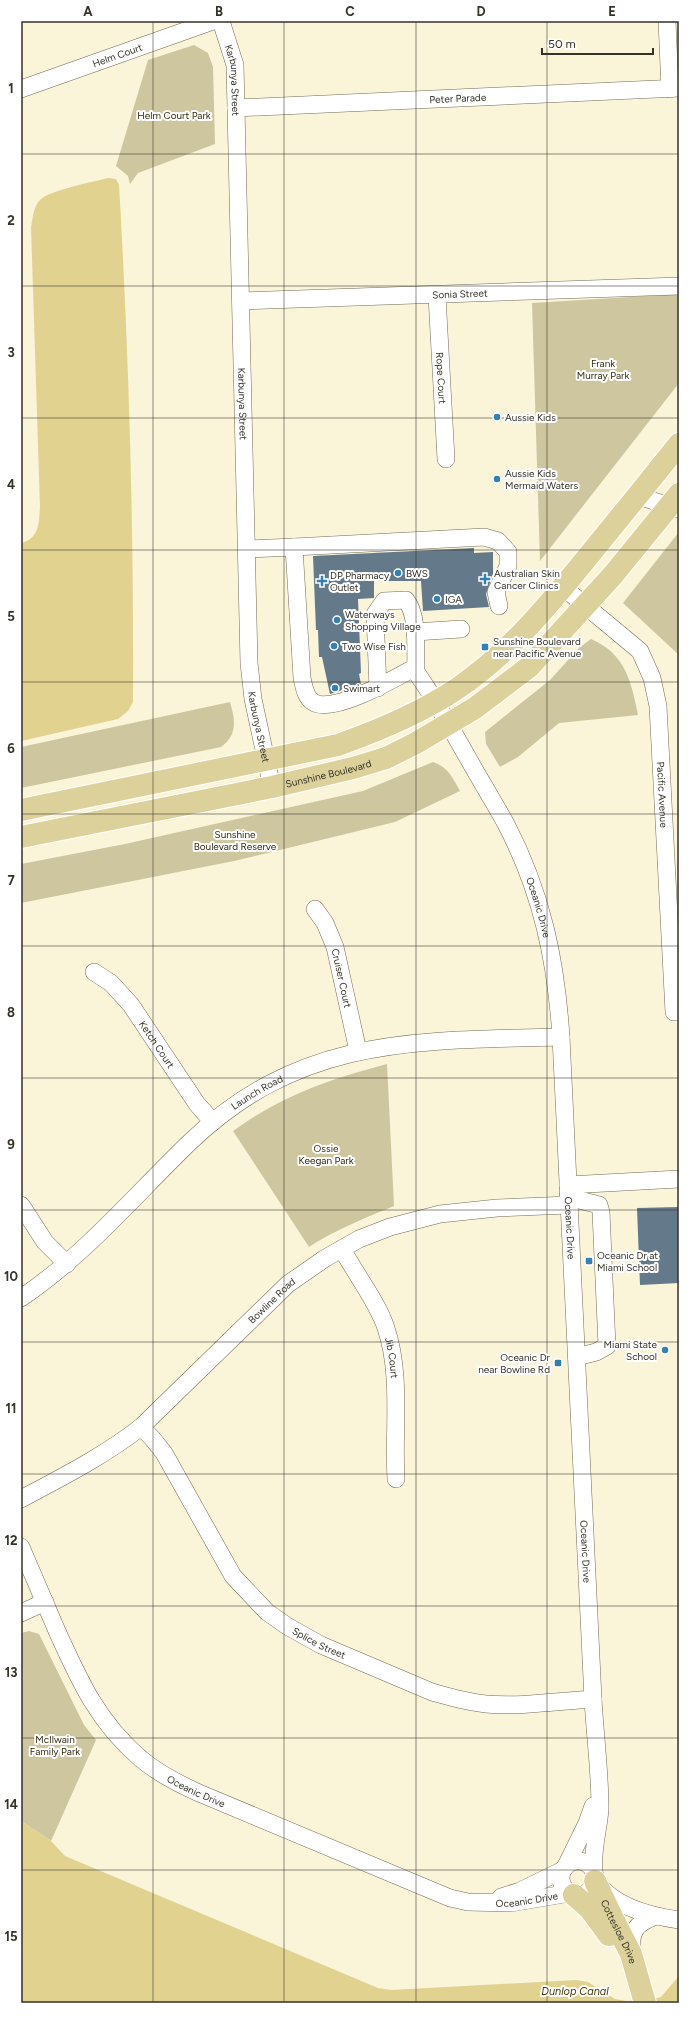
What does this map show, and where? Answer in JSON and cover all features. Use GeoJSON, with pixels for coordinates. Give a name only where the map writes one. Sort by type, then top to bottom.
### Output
{"type":"FeatureCollection","features":[{"type":"Feature","properties":{"kind":"main road"},"geometry":{"type":"LineString","coordinates":[[21,810],[338,745],[405,718],[436,701],[464,684],[525,632],[638,496],[679,444]]}},
{"type":"Feature","properties":{"kind":"main road"},"geometry":{"type":"LineString","coordinates":[[586,606],[676,503]]}},
{"type":"Feature","properties":{"kind":"main road","name":"Sunshine Boulevard"},"geometry":{"type":"LineString","coordinates":[[21,837],[272,787],[353,768],[386,758],[449,724],[518,676],[539,657],[586,606]]}},
{"type":"Feature","properties":{"kind":"main road","name":"Cottesloe Drive"},"geometry":{"type":"LineString","coordinates":[[595,1877],[612,1917],[631,1954],[642,1993]]}},
{"type":"Feature","properties":{"kind":"main road","name":"Cottesloe Drive"},"geometry":{"type":"LineString","coordinates":[[572,1894],[590,1909],[623,1955],[642,1993]]}},
{"type":"Feature","properties":{"kind":"street","name":"Helm Court"},"geometry":{"type":"LineString","coordinates":[[21,90],[213,21]]}},
{"type":"Feature","properties":{"kind":"street","name":"Karbunya Street"},"geometry":{"type":"LineString","coordinates":[[221,21],[235,65],[249,663],[253,699],[265,761],[272,787]]}},
{"type":"Feature","properties":{"kind":"street"},"geometry":{"type":"LineString","coordinates":[[666,21],[674,88]]}},
{"type":"Feature","properties":{"kind":"street","name":"Peter Parade"},"geometry":{"type":"LineString","coordinates":[[236,108],[674,88]]}},
{"type":"Feature","properties":{"kind":"street","name":"Sonia Street"},"geometry":{"type":"LineString","coordinates":[[241,301],[437,296],[679,286]]}},
{"type":"Feature","properties":{"kind":"street","name":"Rope Court"},"geometry":{"type":"LineString","coordinates":[[437,296],[446,459]]}},
{"type":"Feature","properties":{"kind":"street"},"geometry":{"type":"LineString","coordinates":[[638,496],[676,503]]}},
{"type":"Feature","properties":{"kind":"street"},"geometry":{"type":"LineString","coordinates":[[247,549],[484,537],[498,541],[508,552],[508,566],[496,592],[499,606]]}},
{"type":"Feature","properties":{"kind":"street"},"geometry":{"type":"LineString","coordinates":[[294,546],[302,678],[308,697],[314,703],[320,706],[352,699],[378,688],[414,671],[415,632],[414,616],[411,606],[406,600],[384,601],[375,614],[378,688]]}},
{"type":"Feature","properties":{"kind":"street","name":"Pacific Avenue"},"geometry":{"type":"LineString","coordinates":[[563,587],[640,651],[652,678],[658,706],[674,1012]]}},
{"type":"Feature","properties":{"kind":"street"},"geometry":{"type":"LineString","coordinates":[[415,632],[461,629]]}},
{"type":"Feature","properties":{"kind":"street","name":"Oceanic Drive"},"geometry":{"type":"LineString","coordinates":[[414,671],[436,701],[506,823],[530,878],[549,938],[555,967],[562,1037],[568,1196],[593,1699],[599,1782],[600,1808],[594,1844],[595,1877]]}},
{"type":"Feature","properties":{"kind":"street","name":"Cruiser Court"},"geometry":{"type":"LineString","coordinates":[[315,909],[326,923],[333,941],[358,1051]]}},
{"type":"Feature","properties":{"kind":"street","name":"Ketch Court"},"geometry":{"type":"LineString","coordinates":[[94,972],[112,983],[126,998],[197,1104],[213,1122]]}},
{"type":"Feature","properties":{"kind":"street","name":"Launch Road"},"geometry":{"type":"LineString","coordinates":[[21,1298],[67,1264],[213,1122],[257,1091],[280,1078],[307,1066],[358,1051],[419,1043],[562,1037]]}},
{"type":"Feature","properties":{"kind":"street","name":"Bowline Road"},"geometry":{"type":"LineString","coordinates":[[21,1500],[110,1450],[141,1427],[272,1298],[308,1269],[359,1239],[390,1227],[440,1214],[679,1179]]}},
{"type":"Feature","properties":{"kind":"street"},"geometry":{"type":"LineString","coordinates":[[568,1196],[599,1205],[601,1212],[607,1346],[596,1352],[577,1357]]}},
{"type":"Feature","properties":{"kind":"street"},"geometry":{"type":"LineString","coordinates":[[21,1205],[45,1242],[67,1264]]}},
{"type":"Feature","properties":{"kind":"street","name":"Jib Court"},"geometry":{"type":"LineString","coordinates":[[342,1249],[379,1311],[386,1327],[391,1345],[395,1402],[394,1447],[396,1479]]}},
{"type":"Feature","properties":{"kind":"street","name":"Splice Street"},"geometry":{"type":"LineString","coordinates":[[141,1427],[164,1453],[233,1576],[267,1612],[287,1626],[321,1645],[427,1690],[451,1697],[487,1704],[593,1699]]}},
{"type":"Feature","properties":{"kind":"street","name":"Oceanic Drive"},"geometry":{"type":"LineString","coordinates":[[21,1547],[83,1688],[93,1705],[124,1743],[142,1760],[162,1775],[199,1793],[435,1893],[462,1901],[511,1903],[572,1894]]}},
{"type":"Feature","properties":{"kind":"street"},"geometry":{"type":"LineString","coordinates":[[21,1613],[45,1602]]}},
{"type":"Feature","properties":{"kind":"street","name":"Oceanic Drive"},"geometry":{"type":"LineString","coordinates":[[484,1903],[520,1891],[564,1868],[587,1823],[599,1782]]}},
{"type":"Feature","properties":{"kind":"street"},"geometry":{"type":"LineString","coordinates":[[595,1877],[588,1893],[579,1896],[572,1894],[562,1883],[564,1868],[573,1861],[583,1861],[595,1877],[605,1892],[612,1898],[629,1907],[656,1916],[679,1920]]}},
{"type":"Feature","properties":{"kind":"street"},"geometry":{"type":"LineString","coordinates":[[631,1954],[631,1943],[635,1930],[645,1920],[656,1916]]}},
{"type":"Feature","properties":{"kind":"green space","name":"Helm Court Park"},"geometry":{"type":"Polygon","coordinates":[[[194,45],[208,53],[213,67],[215,144],[138,173],[130,184],[128,176],[116,166],[148,60],[194,45]]]}},
{"type":"Feature","properties":{"kind":"green space","name":"Frank Murray Park"},"geometry":{"type":"Polygon","coordinates":[[[679,294],[679,383],[540,561],[532,303],[679,294]]]}},
{"type":"Feature","properties":{"kind":"green space"},"geometry":{"type":"Polygon","coordinates":[[[679,532],[679,655],[623,603],[679,532]]]}},
{"type":"Feature","properties":{"kind":"green space"},"geometry":{"type":"Polygon","coordinates":[[[591,639],[603,645],[612,653],[625,670],[633,691],[638,715],[559,723],[518,757],[500,767],[486,744],[485,732],[550,680],[579,648],[591,639]]]}},
{"type":"Feature","properties":{"kind":"green space"},"geometry":{"type":"Polygon","coordinates":[[[230,702],[234,721],[233,732],[221,747],[21,788],[21,747],[230,702]]]}},
{"type":"Feature","properties":{"kind":"green space","name":"Sunshine Boulevard Reserve"},"geometry":{"type":"Polygon","coordinates":[[[433,762],[446,770],[460,791],[395,822],[234,861],[21,903],[21,864],[125,844],[363,791],[433,762]]]}},
{"type":"Feature","properties":{"kind":"green space","name":"Ossie Keegan Park"},"geometry":{"type":"Polygon","coordinates":[[[387,1064],[394,1206],[340,1230],[309,1247],[233,1131],[269,1108],[288,1098],[346,1076],[387,1064]]]}},
{"type":"Feature","properties":{"kind":"green space","name":"McIlwain Family Park"},"geometry":{"type":"Polygon","coordinates":[[[29,1631],[39,1634],[84,1725],[96,1740],[51,1841],[21,1821],[21,1633],[29,1631]]]}},
{"type":"Feature","properties":{"kind":"water"},"geometry":{"type":"Polygon","coordinates":[[[108,178],[116,179],[119,185],[123,250],[132,508],[133,702],[128,711],[118,719],[21,741],[21,543],[27,541],[35,534],[37,530],[40,507],[31,227],[36,206],[45,196],[108,178]]]}},
{"type":"Feature","properties":{"kind":"water","name":"Dunlop Canal"},"geometry":{"type":"Polygon","coordinates":[[[21,1821],[51,1841],[65,1856],[378,1988],[391,1990],[576,1980],[588,1982],[615,1999],[627,2001],[661,1997],[679,1976],[679,2003],[21,2003],[21,1821]]]}},
{"type":"Feature","properties":{"kind":"building","name":"Waterways Shopping Village"},"geometry":{"type":"Polygon","coordinates":[[[474,548],[474,553],[493,552],[493,574],[486,594],[489,607],[423,611],[421,581],[374,581],[374,598],[358,599],[361,673],[359,674],[361,684],[330,694],[322,657],[319,657],[318,630],[316,630],[313,556],[474,548]]]}},
{"type":"Feature","properties":{"kind":"building"},"geometry":{"type":"Polygon","coordinates":[[[679,1207],[679,1283],[640,1285],[637,1208],[679,1207]]]}},
{"type":"Feature","properties":{"kind":"place","name":"Aussie Kids"},"geometry":{"type":"Point","coordinates":[497,417]}},
{"type":"Feature","properties":{"kind":"place","name":"Aussie Kids Mermaid Waters"},"geometry":{"type":"Point","coordinates":[497,479]}},
{"type":"Feature","properties":{"kind":"place","name":"BWS"},"geometry":{"type":"Point","coordinates":[398,573]}},
{"type":"Feature","properties":{"kind":"place","name":"Australian Skin Cancer Clinics"},"geometry":{"type":"Point","coordinates":[485,579]}},
{"type":"Feature","properties":{"kind":"place","name":"DP Pharmacy Outlet"},"geometry":{"type":"Point","coordinates":[322,581]}},
{"type":"Feature","properties":{"kind":"place","name":"IGA"},"geometry":{"type":"Point","coordinates":[437,599]}},
{"type":"Feature","properties":{"kind":"place","name":"Waterways Shopping Village"},"geometry":{"type":"Point","coordinates":[337,620]}},
{"type":"Feature","properties":{"kind":"place","name":"Two Wise Fish"},"geometry":{"type":"Point","coordinates":[334,646]}},
{"type":"Feature","properties":{"kind":"place","name":"Sunshine Boulevard near Pacific Avenue"},"geometry":{"type":"Point","coordinates":[485,647]}},
{"type":"Feature","properties":{"kind":"place","name":"Swimart"},"geometry":{"type":"Point","coordinates":[335,688]}},
{"type":"Feature","properties":{"kind":"place","name":"Oceanic Dr at Miami School"},"geometry":{"type":"Point","coordinates":[589,1261]}},
{"type":"Feature","properties":{"kind":"place","name":"Miami State School"},"geometry":{"type":"Point","coordinates":[665,1350]}},
{"type":"Feature","properties":{"kind":"place","name":"Oceanic Dr near Bowline Rd"},"geometry":{"type":"Point","coordinates":[558,1363]}}]}
